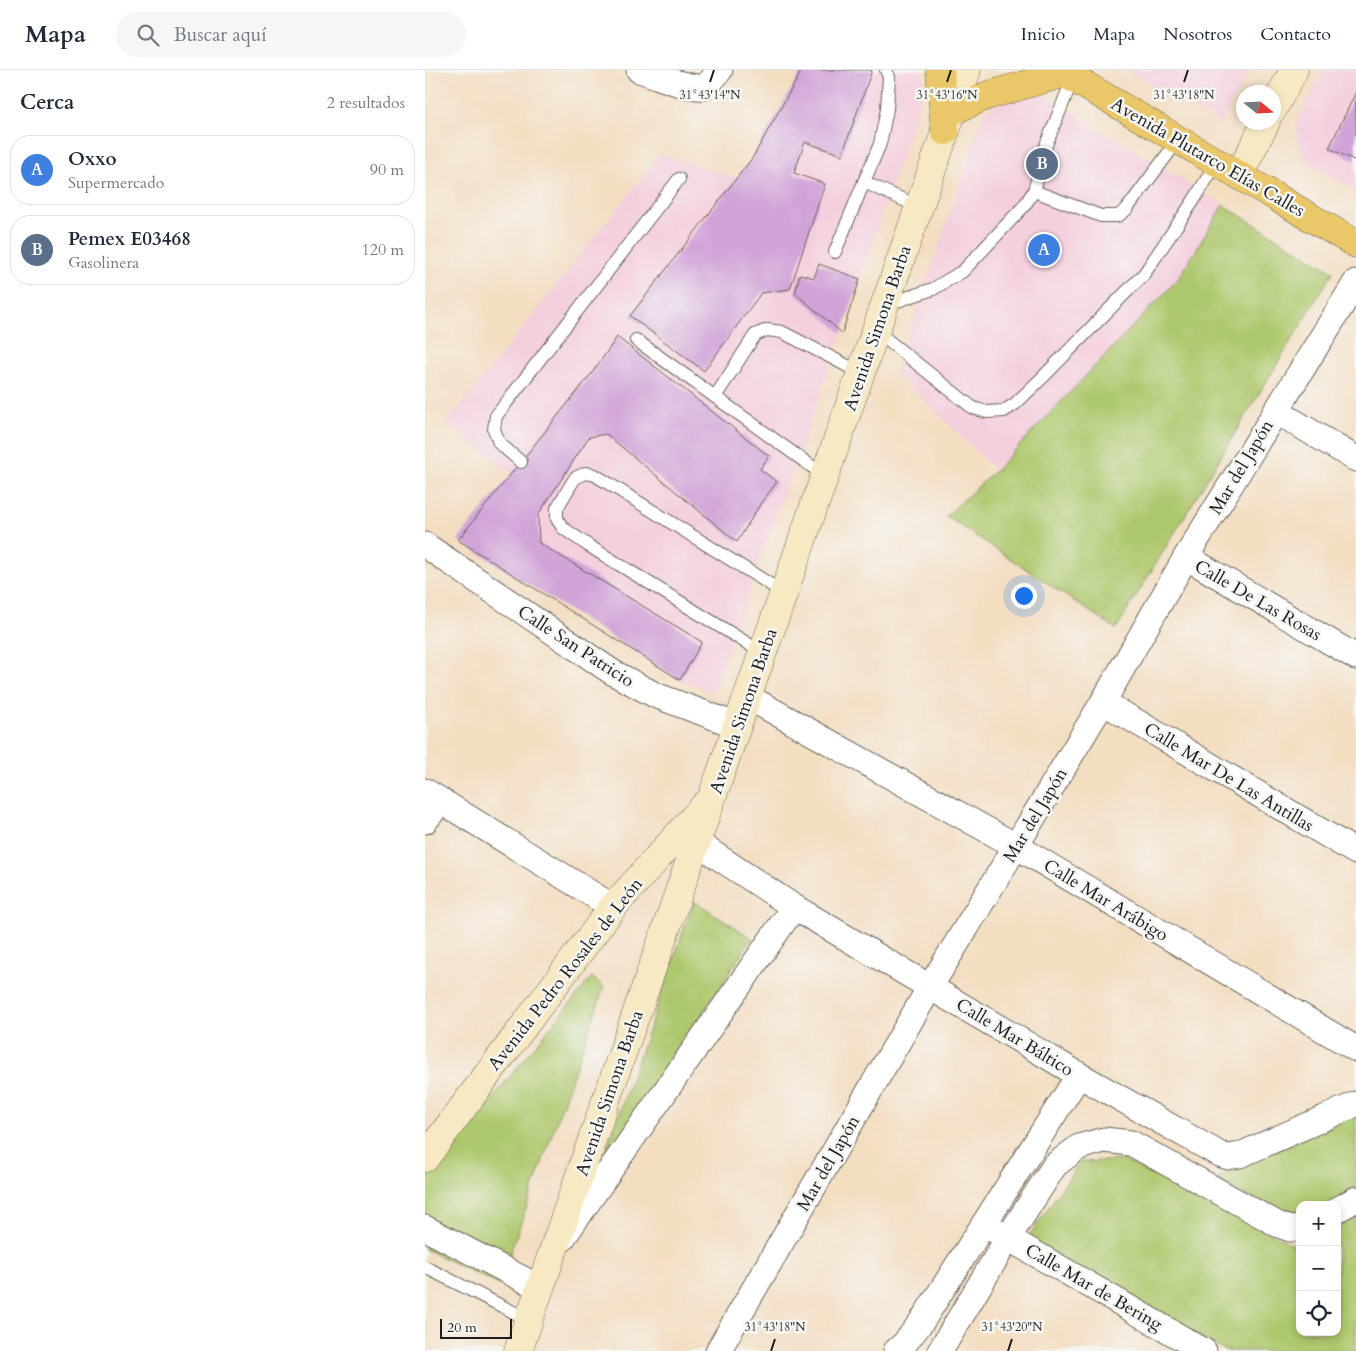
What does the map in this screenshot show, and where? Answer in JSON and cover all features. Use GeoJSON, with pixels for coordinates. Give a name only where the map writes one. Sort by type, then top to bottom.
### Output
{"type":"FeatureCollection","features":[{"type":"Feature","properties":{"kind":"main road"},"geometry":{"type":"LineString","coordinates":[[940,70],[949,121],[986,96],[1065,74]]}},
{"type":"Feature","properties":{"kind":"main road","name":"Avenida Simona Barba"},"geometry":{"type":"LineString","coordinates":[[519,1351],[967,70]]}},
{"type":"Feature","properties":{"kind":"main road"},"geometry":{"type":"LineString","coordinates":[[1281,94],[1294,70]]}},
{"type":"Feature","properties":{"kind":"main road","name":"Avenida Plutarco Elías Calles"},"geometry":{"type":"LineString","coordinates":[[1065,74],[1356,244]]}},
{"type":"Feature","properties":{"kind":"main road"},"geometry":{"type":"LineString","coordinates":[[1228,168],[1259,130]]}},
{"type":"Feature","properties":{"kind":"main road","name":"Avenida Pedro Rosales de León"},"geometry":{"type":"LineString","coordinates":[[425,1158],[613,907],[713,796]]}},
{"type":"Feature","properties":{"kind":"street"},"geometry":{"type":"LineString","coordinates":[[639,70],[691,86],[713,79]]}},
{"type":"Feature","properties":{"kind":"street","name":"Mar del Japón"},"geometry":{"type":"LineString","coordinates":[[718,1351],[930,987],[1103,702],[1186,557],[1356,282]]}},
{"type":"Feature","properties":{"kind":"street"},"geometry":{"type":"LineString","coordinates":[[1275,411],[1356,459]]}},
{"type":"Feature","properties":{"kind":"street","name":"Calle San Patricio"},"geometry":{"type":"LineString","coordinates":[[425,545],[612,672],[655,695],[738,726]]}},
{"type":"Feature","properties":{"kind":"street","name":"Calle De Las Rosas"},"geometry":{"type":"LineString","coordinates":[[1186,557],[1356,657]]}},
{"type":"Feature","properties":{"kind":"street","name":"Calle Mar Arábigo"},"geometry":{"type":"LineString","coordinates":[[748,697],[1016,846],[1356,1049]]}},
{"type":"Feature","properties":{"kind":"street","name":"Calle Mar De Las Antillas"},"geometry":{"type":"LineString","coordinates":[[1103,702],[1356,852]]}},
{"type":"Feature","properties":{"kind":"street"},"geometry":{"type":"LineString","coordinates":[[425,821],[433,796],[613,907]]}},
{"type":"Feature","properties":{"kind":"street","name":"Calle Mar Báltico"},"geometry":{"type":"LineString","coordinates":[[697,843],[794,907],[1079,1075],[1209,1149],[1227,1157],[1240,1155],[1356,1104]]}},
{"type":"Feature","properties":{"kind":"street"},"geometry":{"type":"LineString","coordinates":[[553,1252],[794,907]]}},
{"type":"Feature","properties":{"kind":"street"},"geometry":{"type":"LineString","coordinates":[[896,1351],[905,1343],[922,1321],[1079,1075]]}},
{"type":"Feature","properties":{"kind":"street"},"geometry":{"type":"LineString","coordinates":[[940,1351],[1008,1238],[1055,1165],[1079,1147],[1104,1140],[1131,1143],[1279,1225],[1290,1230],[1296,1229]]}},
{"type":"Feature","properties":{"kind":"street"},"geometry":{"type":"LineString","coordinates":[[1341,1208],[1356,1199]]}},
{"type":"Feature","properties":{"kind":"street","name":"Calle Mar de Bering"},"geometry":{"type":"LineString","coordinates":[[983,1224],[1189,1347]]}},
{"type":"Feature","properties":{"kind":"street"},"geometry":{"type":"LineString","coordinates":[[425,1228],[540,1288]]}},
{"type":"Feature","properties":{"kind":"street"},"geometry":{"type":"LineString","coordinates":[[948,1280],[973,1297]]}},
{"type":"Feature","properties":{"kind":"lane"},"geometry":{"type":"LineString","coordinates":[[835,252],[880,144],[887,109],[889,77],[886,70]]}},
{"type":"Feature","properties":{"kind":"lane"},"geometry":{"type":"LineString","coordinates":[[885,305],[933,289],[963,270],[1024,206],[1034,191],[1065,74]]}},
{"type":"Feature","properties":{"kind":"lane"},"geometry":{"type":"LineString","coordinates":[[1034,191],[1101,216],[1118,216],[1125,210],[1179,139]]}},
{"type":"Feature","properties":{"kind":"lane"},"geometry":{"type":"LineString","coordinates":[[875,332],[973,408],[987,412],[1004,411],[1015,404],[1042,378],[1144,274],[1179,223],[1228,168]]}},
{"type":"Feature","properties":{"kind":"lane"},"geometry":{"type":"LineString","coordinates":[[521,462],[499,442],[494,429],[495,416],[679,179]]}},
{"type":"Feature","properties":{"kind":"lane"},"geometry":{"type":"LineString","coordinates":[[863,182],[919,207]]}},
{"type":"Feature","properties":{"kind":"lane"},"geometry":{"type":"LineString","coordinates":[[715,397],[755,335],[767,330],[782,332],[861,373]]}},
{"type":"Feature","properties":{"kind":"lane"},"geometry":{"type":"LineString","coordinates":[[636,340],[825,476]]}},
{"type":"Feature","properties":{"kind":"lane"},"geometry":{"type":"LineString","coordinates":[[763,653],[563,528],[557,519],[557,508],[561,490],[575,478],[586,473],[595,475],[784,593]]}},
{"type":"Feature","properties":{"kind":"lane"},"geometry":{"type":"LineString","coordinates":[[425,1267],[529,1320]]}},
{"type":"Feature","properties":{"kind":"shaded area"},"geometry":{"type":"Polygon","coordinates":[[[802,70],[922,70],[924,89],[842,333],[713,692],[680,680],[458,540],[512,473],[446,424],[660,154],[737,178],[753,157],[802,70]]]}},
{"type":"Feature","properties":{"kind":"shaded area"},"geometry":{"type":"Polygon","coordinates":[[[1127,70],[1250,70],[1242,85],[1236,85],[1236,96],[1221,124],[1127,70]]]}},
{"type":"Feature","properties":{"kind":"shaded area"},"geometry":{"type":"Polygon","coordinates":[[[1324,70],[1356,70],[1356,190],[1306,161],[1296,137],[1297,120],[1324,70]]]}},
{"type":"Feature","properties":{"kind":"shaded area"},"geometry":{"type":"Polygon","coordinates":[[[1039,92],[1223,205],[1179,278],[996,470],[895,373],[983,115],[992,106],[1039,92]]]}},
{"type":"Feature","properties":{"kind":"green space"},"geometry":{"type":"Polygon","coordinates":[[[1223,205],[1333,272],[1116,629],[946,516],[996,470],[1179,278],[1223,205]]]}},
{"type":"Feature","properties":{"kind":"green space"},"geometry":{"type":"Polygon","coordinates":[[[694,901],[752,938],[600,1168],[694,901]]]}},
{"type":"Feature","properties":{"kind":"green space"},"geometry":{"type":"Polygon","coordinates":[[[592,977],[604,987],[499,1285],[425,1249],[425,1180],[592,977]]]}},
{"type":"Feature","properties":{"kind":"green space"},"geometry":{"type":"Polygon","coordinates":[[[1356,1106],[1356,1195],[1341,1203],[1341,1201],[1296,1201],[1296,1225],[1217,1179],[1356,1106]]]}},
{"type":"Feature","properties":{"kind":"green space"},"geometry":{"type":"Polygon","coordinates":[[[1123,1160],[1296,1246],[1296,1336],[1341,1336],[1341,1222],[1356,1214],[1356,1351],[1225,1351],[1027,1239],[1080,1162],[1123,1160]]]}},
{"type":"Feature","properties":{"kind":"building"},"geometry":{"type":"Polygon","coordinates":[[[802,70],[872,70],[842,155],[805,142],[794,173],[825,184],[790,289],[761,293],[704,371],[630,316],[753,157],[802,70]]]}},
{"type":"Feature","properties":{"kind":"building"},"geometry":{"type":"Polygon","coordinates":[[[1356,92],[1356,161],[1329,148],[1356,92]]]}},
{"type":"Feature","properties":{"kind":"building"},"geometry":{"type":"Polygon","coordinates":[[[819,264],[860,279],[842,333],[795,293],[800,274],[814,278],[819,264]]]}},
{"type":"Feature","properties":{"kind":"building"},"geometry":{"type":"Polygon","coordinates":[[[617,337],[769,456],[760,469],[777,482],[761,503],[737,542],[606,434],[589,437],[538,515],[539,543],[702,642],[680,680],[458,540],[592,373],[617,337]]]}},
{"type":"Feature","properties":{"kind":"place","name":"Pemex E03468"},"geometry":{"type":"Point","coordinates":[1042,164]}},
{"type":"Feature","properties":{"kind":"place","name":"Oxxo"},"geometry":{"type":"Point","coordinates":[1044,250]}}]}
